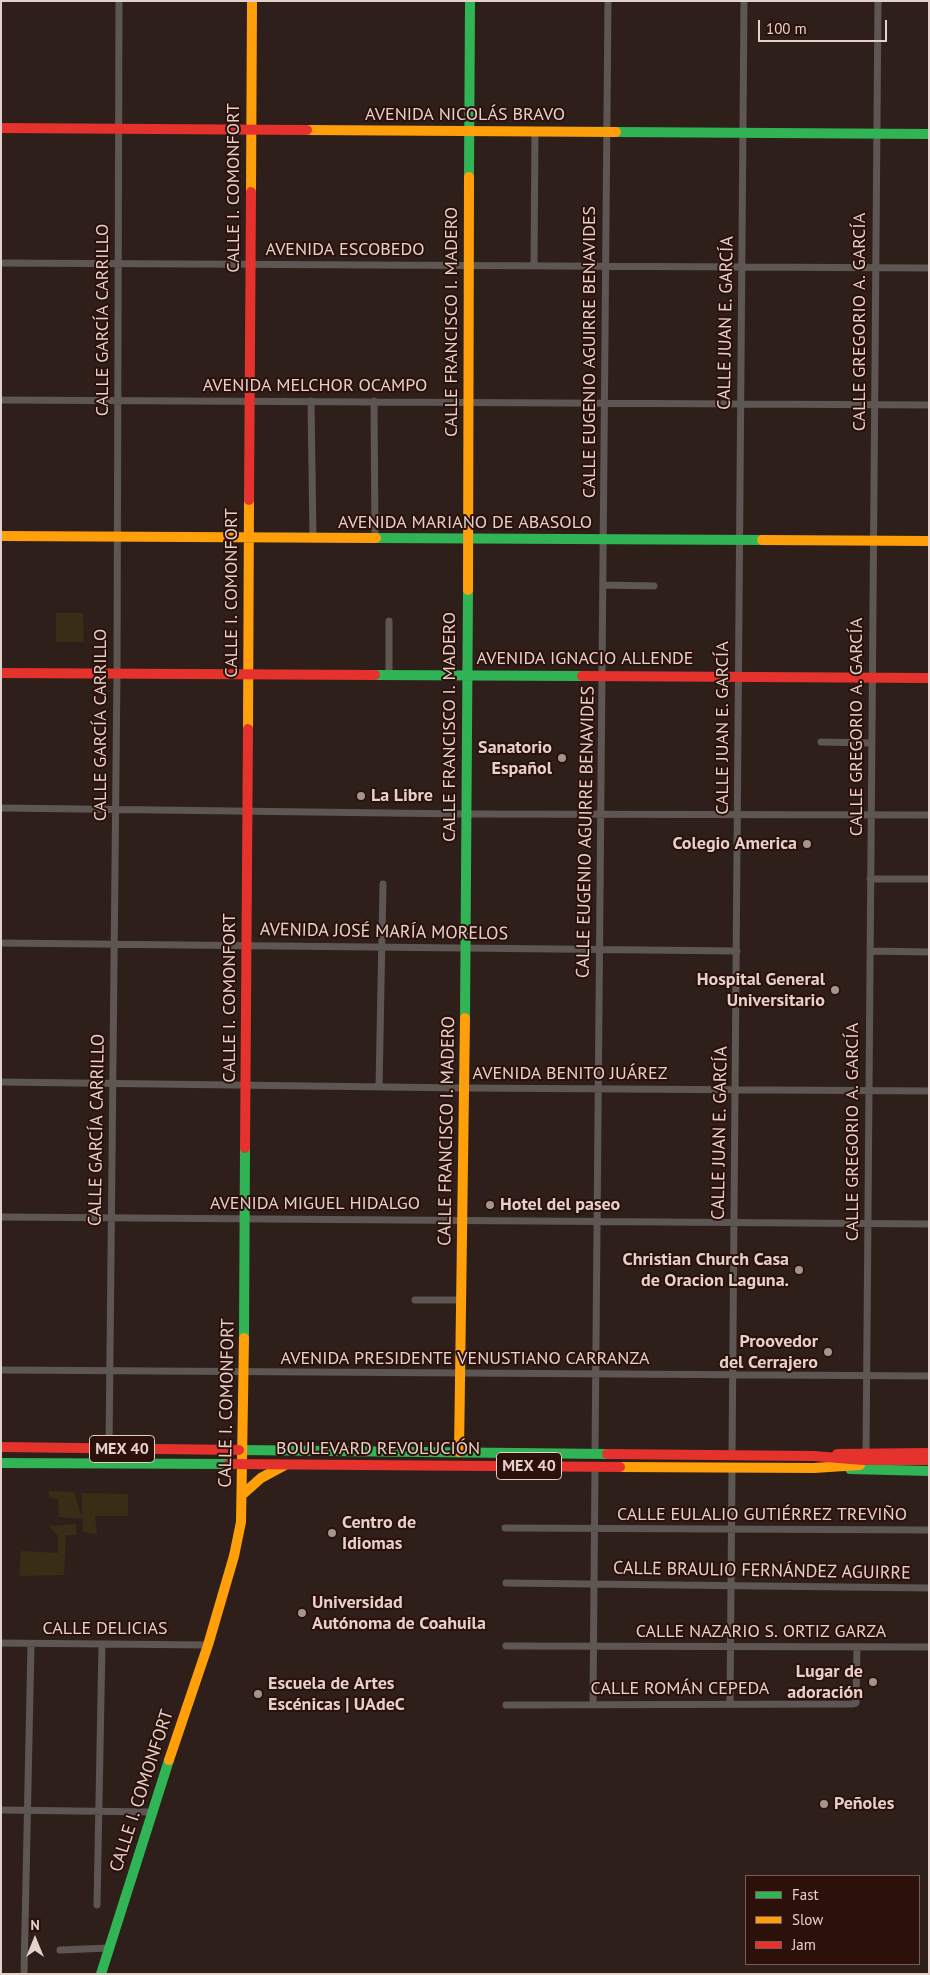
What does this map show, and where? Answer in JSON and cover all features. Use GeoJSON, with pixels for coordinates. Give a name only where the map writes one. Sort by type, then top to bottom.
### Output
{"type":"FeatureCollection","features":[{"type":"Feature","properties":{"kind":"street","name":"CALLE GARCÍA CARRILLO"},"geometry":{"type":"LineString","coordinates":[[109,1448],[117,673],[119,1]]}},
{"type":"Feature","properties":{"kind":"street","name":"CALLE I. COMONFORT"},"geometry":{"type":"LineString","coordinates":[[101,1974],[151,1812],[208,1645],[234,1556],[241,1522],[244,1373],[252,1]]}},
{"type":"Feature","properties":{"kind":"street","name":"CALLE FRANCISCO I. MADERO"},"geometry":{"type":"LineString","coordinates":[[459,1452],[466,948],[470,1]]}},
{"type":"Feature","properties":{"kind":"street","name":"CALLE EUGENIO AGUIRRE BENAVIDES"},"geometry":{"type":"LineString","coordinates":[[595,1453],[608,1]]}},
{"type":"Feature","properties":{"kind":"street","name":"CALLE JUAN E. GARCÍA"},"geometry":{"type":"LineString","coordinates":[[732,1455],[744,1]]}},
{"type":"Feature","properties":{"kind":"street","name":"CALLE GREGORIO A. GARCÍA"},"geometry":{"type":"LineString","coordinates":[[866,1453],[878,1]]}},
{"type":"Feature","properties":{"kind":"street","name":"AVENIDA NICOLÁS BRAVO"},"geometry":{"type":"LineString","coordinates":[[1,128],[929,134]]}},
{"type":"Feature","properties":{"kind":"street"},"geometry":{"type":"LineString","coordinates":[[534,266],[535,131]]}},
{"type":"Feature","properties":{"kind":"street","name":"AVENIDA ESCOBEDO"},"geometry":{"type":"LineString","coordinates":[[1,262],[929,268]]}},
{"type":"Feature","properties":{"kind":"street","name":"AVENIDA MELCHOR OCAMPO"},"geometry":{"type":"LineString","coordinates":[[1,400],[929,404]]}},
{"type":"Feature","properties":{"kind":"street"},"geometry":{"type":"LineString","coordinates":[[311,401],[313,538]]}},
{"type":"Feature","properties":{"kind":"street"},"geometry":{"type":"LineString","coordinates":[[374,402],[375,538]]}},
{"type":"Feature","properties":{"kind":"street","name":"AVENIDA MARIANO DE ABASOLO"},"geometry":{"type":"LineString","coordinates":[[1,536],[929,542]]}},
{"type":"Feature","properties":{"kind":"street"},"geometry":{"type":"LineString","coordinates":[[604,585],[654,586]]}},
{"type":"Feature","properties":{"kind":"street"},"geometry":{"type":"LineString","coordinates":[[389,621],[389,674]]}},
{"type":"Feature","properties":{"kind":"street","name":"AVENIDA IGNACIO ALLENDE"},"geometry":{"type":"LineString","coordinates":[[1,672],[929,678]]}},
{"type":"Feature","properties":{"kind":"street"},"geometry":{"type":"LineString","coordinates":[[822,742],[872,743]]}},
{"type":"Feature","properties":{"kind":"street"},"geometry":{"type":"LineString","coordinates":[[1,808],[466,814],[929,815]]}},
{"type":"Feature","properties":{"kind":"street"},"geometry":{"type":"LineString","coordinates":[[870,879],[929,880]]}},
{"type":"Feature","properties":{"kind":"street"},"geometry":{"type":"LineString","coordinates":[[379,1087],[383,884]]}},
{"type":"Feature","properties":{"kind":"street","name":"AVENIDA JOSÉ MARÍA MORELOS"},"geometry":{"type":"LineString","coordinates":[[1,943],[737,951]]}},
{"type":"Feature","properties":{"kind":"street"},"geometry":{"type":"LineString","coordinates":[[870,952],[929,952]]}},
{"type":"Feature","properties":{"kind":"street","name":"AVENIDA BENITO JUÁREZ"},"geometry":{"type":"LineString","coordinates":[[1,1082],[464,1088],[929,1091]]}},
{"type":"Feature","properties":{"kind":"street","name":"AVENIDA MIGUEL HIDALGO"},"geometry":{"type":"LineString","coordinates":[[1,1217],[929,1224]]}},
{"type":"Feature","properties":{"kind":"street"},"geometry":{"type":"LineString","coordinates":[[415,1300],[461,1300]]}},
{"type":"Feature","properties":{"kind":"street","name":"AVENIDA PRESIDENTE VENUSTIANO CARRANZA"},"geometry":{"type":"LineString","coordinates":[[1,1370],[929,1376]]}},
{"type":"Feature","properties":{"kind":"street","name":"MEX 40"},"geometry":{"type":"LineString","coordinates":[[1,1447],[814,1456],[866,1453],[929,1453]]}},
{"type":"Feature","properties":{"kind":"street","name":"BOULEVARD REVOLUCIÓN"},"geometry":{"type":"LineString","coordinates":[[814,1456],[929,1465]]}},
{"type":"Feature","properties":{"kind":"street","name":"BOULEVARD REVOLUCIÓN"},"geometry":{"type":"LineString","coordinates":[[814,1468],[929,1460]]}},
{"type":"Feature","properties":{"kind":"street","name":"BOULEVARD REVOLUCIÓN"},"geometry":{"type":"LineString","coordinates":[[1,1463],[732,1467],[929,1471]]}},
{"type":"Feature","properties":{"kind":"street"},"geometry":{"type":"LineString","coordinates":[[242,1494],[261,1478],[286,1464]]}},
{"type":"Feature","properties":{"kind":"street"},"geometry":{"type":"LineString","coordinates":[[593,1704],[595,1466]]}},
{"type":"Feature","properties":{"kind":"street"},"geometry":{"type":"LineString","coordinates":[[730,1704],[732,1467]]}},
{"type":"Feature","properties":{"kind":"street","name":"CALLE EULALIO GUTIÉRREZ TREVIÑO"},"geometry":{"type":"LineString","coordinates":[[505,1528],[929,1530]]}},
{"type":"Feature","properties":{"kind":"street","name":"CALLE BRAULIO FERNÁNDEZ AGUIRRE"},"geometry":{"type":"LineString","coordinates":[[506,1584],[929,1588]]}},
{"type":"Feature","properties":{"kind":"street","name":"CALLE DELICIAS"},"geometry":{"type":"LineString","coordinates":[[1,1643],[208,1645]]}},
{"type":"Feature","properties":{"kind":"street"},"geometry":{"type":"LineString","coordinates":[[24,1974],[31,1644]]}},
{"type":"Feature","properties":{"kind":"street"},"geometry":{"type":"LineString","coordinates":[[97,1905],[102,1644]]}},
{"type":"Feature","properties":{"kind":"street","name":"CALLE NAZARIO S. ORTIZ GARZA"},"geometry":{"type":"LineString","coordinates":[[506,1646],[929,1647]]}},
{"type":"Feature","properties":{"kind":"street","name":"CALLE ROMÁN CEPEDA"},"geometry":{"type":"LineString","coordinates":[[506,1705],[854,1704],[856,1703],[857,1647]]}},
{"type":"Feature","properties":{"kind":"street"},"geometry":{"type":"LineString","coordinates":[[1,1810],[151,1812]]}},
{"type":"Feature","properties":{"kind":"street"},"geometry":{"type":"LineString","coordinates":[[60,1950],[109,1948]]}},
{"type":"Feature","properties":{"kind":"shaded area"},"geometry":{"type":"Polygon","coordinates":[[[56,613],[83,613],[84,642],[56,642],[56,613]]]}},
{"type":"Feature","properties":{"kind":"shaded area"},"geometry":{"type":"Polygon","coordinates":[[[49,1491],[74,1492],[82,1517],[82,1493],[128,1494],[128,1516],[95,1516],[97,1534],[83,1532],[83,1519],[59,1517],[58,1499],[49,1498],[49,1491]]]}},
{"type":"Feature","properties":{"kind":"shaded area"},"geometry":{"type":"Polygon","coordinates":[[[76,1524],[77,1535],[66,1535],[64,1575],[19,1576],[21,1551],[58,1553],[58,1536],[49,1526],[76,1524]]]}},
{"type":"Feature","properties":{"kind":"traffic: fast"},"geometry":{"type":"LineString","coordinates":[[469,177],[470,1]]}},
{"type":"Feature","properties":{"kind":"traffic: fast"},"geometry":{"type":"LineString","coordinates":[[616,132],[929,134]]}},
{"type":"Feature","properties":{"kind":"traffic: fast"},"geometry":{"type":"LineString","coordinates":[[376,538],[762,540]]}},
{"type":"Feature","properties":{"kind":"traffic: fast"},"geometry":{"type":"LineString","coordinates":[[465,1018],[468,590]]}},
{"type":"Feature","properties":{"kind":"traffic: fast"},"geometry":{"type":"LineString","coordinates":[[375,675],[582,676]]}},
{"type":"Feature","properties":{"kind":"traffic: fast"},"geometry":{"type":"LineString","coordinates":[[244,1338],[245,1148]]}},
{"type":"Feature","properties":{"kind":"traffic: fast"},"geometry":{"type":"LineString","coordinates":[[239,1450],[607,1454]]}},
{"type":"Feature","properties":{"kind":"traffic: fast"},"geometry":{"type":"LineString","coordinates":[[1,1463],[229,1464]]}},
{"type":"Feature","properties":{"kind":"traffic: fast"},"geometry":{"type":"LineString","coordinates":[[850,1469],[929,1471]]}},
{"type":"Feature","properties":{"kind":"traffic: fast"},"geometry":{"type":"LineString","coordinates":[[101,1974],[169,1760]]}},
{"type":"Feature","properties":{"kind":"traffic: slow"},"geometry":{"type":"LineString","coordinates":[[251,192],[252,1]]}},
{"type":"Feature","properties":{"kind":"traffic: slow"},"geometry":{"type":"LineString","coordinates":[[307,130],[616,132]]}},
{"type":"Feature","properties":{"kind":"traffic: slow"},"geometry":{"type":"LineString","coordinates":[[468,590],[469,177]]}},
{"type":"Feature","properties":{"kind":"traffic: slow"},"geometry":{"type":"LineString","coordinates":[[248,729],[249,500]]}},
{"type":"Feature","properties":{"kind":"traffic: slow"},"geometry":{"type":"LineString","coordinates":[[1,536],[376,538]]}},
{"type":"Feature","properties":{"kind":"traffic: slow"},"geometry":{"type":"LineString","coordinates":[[762,540],[929,541]]}},
{"type":"Feature","properties":{"kind":"traffic: slow"},"geometry":{"type":"LineString","coordinates":[[459,1452],[465,1018]]}},
{"type":"Feature","properties":{"kind":"traffic: slow"},"geometry":{"type":"LineString","coordinates":[[169,1760],[208,1645],[234,1556],[241,1522],[244,1338]]}},
{"type":"Feature","properties":{"kind":"traffic: slow"},"geometry":{"type":"LineString","coordinates":[[243,1494],[261,1478],[285,1465]]}},
{"type":"Feature","properties":{"kind":"traffic: slow"},"geometry":{"type":"LineString","coordinates":[[620,1467],[814,1468],[860,1465]]}},
{"type":"Feature","properties":{"kind":"traffic: jam"},"geometry":{"type":"LineString","coordinates":[[1,128],[307,130]]}},
{"type":"Feature","properties":{"kind":"traffic: jam"},"geometry":{"type":"LineString","coordinates":[[249,500],[251,192]]}},
{"type":"Feature","properties":{"kind":"traffic: jam"},"geometry":{"type":"LineString","coordinates":[[1,673],[375,675]]}},
{"type":"Feature","properties":{"kind":"traffic: jam"},"geometry":{"type":"LineString","coordinates":[[582,676],[929,678]]}},
{"type":"Feature","properties":{"kind":"traffic: jam"},"geometry":{"type":"LineString","coordinates":[[245,1148],[248,729]]}},
{"type":"Feature","properties":{"kind":"traffic: jam"},"geometry":{"type":"LineString","coordinates":[[1,1447],[239,1450]]}},
{"type":"Feature","properties":{"kind":"traffic: jam"},"geometry":{"type":"LineString","coordinates":[[837,1454],[929,1453]]}},
{"type":"Feature","properties":{"kind":"traffic: jam"},"geometry":{"type":"LineString","coordinates":[[607,1454],[814,1456],[863,1460],[929,1460]]}},
{"type":"Feature","properties":{"kind":"traffic: jam"},"geometry":{"type":"LineString","coordinates":[[229,1464],[620,1467]]}},
{"type":"Feature","properties":{"kind":"place","name":"Sanatorio Español"},"geometry":{"type":"Point","coordinates":[562,758]}},
{"type":"Feature","properties":{"kind":"place","name":"La Libre"},"geometry":{"type":"Point","coordinates":[361,796]}},
{"type":"Feature","properties":{"kind":"place","name":"Colegio America"},"geometry":{"type":"Point","coordinates":[807,844]}},
{"type":"Feature","properties":{"kind":"place","name":"Hospital General Universitario"},"geometry":{"type":"Point","coordinates":[835,990]}},
{"type":"Feature","properties":{"kind":"place","name":"Hotel del paseo"},"geometry":{"type":"Point","coordinates":[490,1205]}},
{"type":"Feature","properties":{"kind":"place","name":"Christian Church Casa de Oracion Laguna."},"geometry":{"type":"Point","coordinates":[799,1270]}},
{"type":"Feature","properties":{"kind":"place","name":"Proovedor del Cerrajero"},"geometry":{"type":"Point","coordinates":[828,1352]}},
{"type":"Feature","properties":{"kind":"place","name":"Centro de Idiomas"},"geometry":{"type":"Point","coordinates":[332,1533]}},
{"type":"Feature","properties":{"kind":"place","name":"Universidad Autónoma de Coahuila"},"geometry":{"type":"Point","coordinates":[302,1613]}},
{"type":"Feature","properties":{"kind":"place","name":"Lugar de adoración"},"geometry":{"type":"Point","coordinates":[873,1682]}},
{"type":"Feature","properties":{"kind":"place","name":"Escuela de Artes Escénicas | UAdeC"},"geometry":{"type":"Point","coordinates":[258,1694]}},
{"type":"Feature","properties":{"kind":"place","name":"Peñoles"},"geometry":{"type":"Point","coordinates":[824,1804]}}]}
